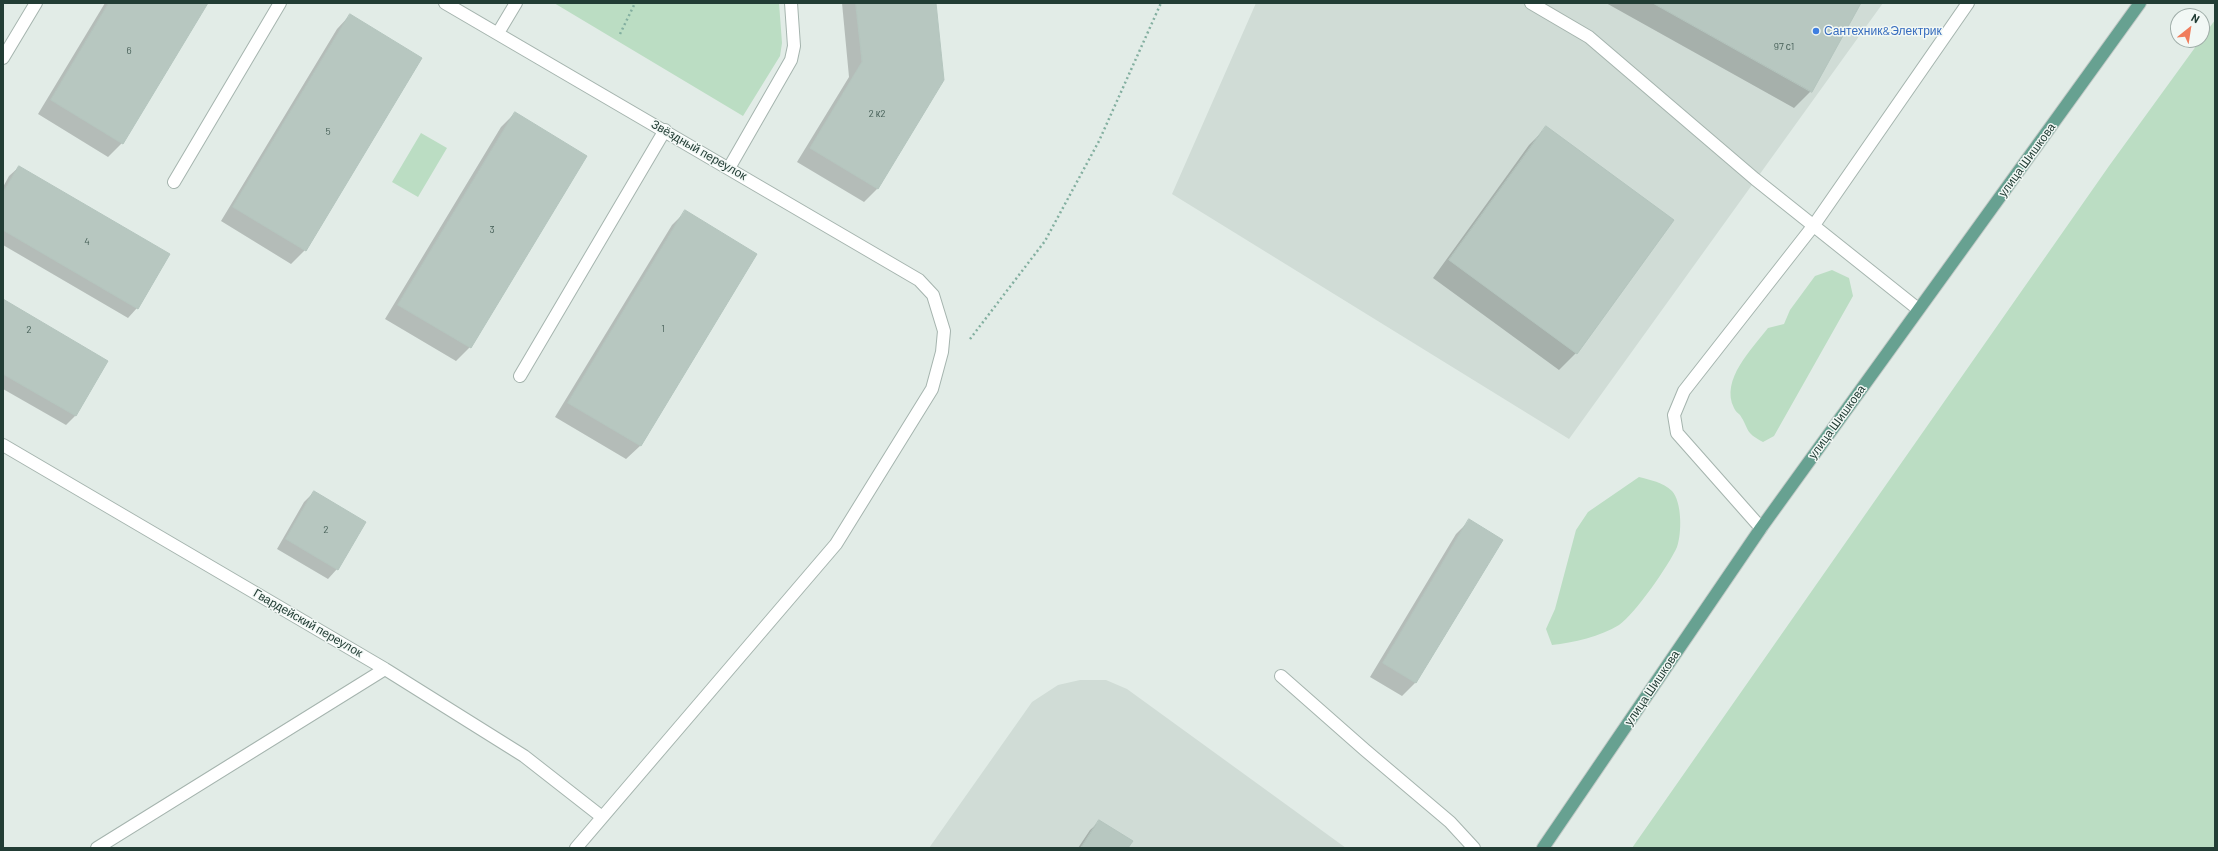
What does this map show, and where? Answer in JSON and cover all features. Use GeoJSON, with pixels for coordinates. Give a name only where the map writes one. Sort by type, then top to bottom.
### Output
{"type":"FeatureCollection","features":[{"type":"Feature","properties":{"kind":"main road","name":"улица Шишкова"},"geometry":{"type":"LineString","coordinates":[[1543,848],[1761,528],[2140,3]]}},
{"type":"Feature","properties":{"kind":"street"},"geometry":{"type":"LineString","coordinates":[[3,58],[36,3]]}},
{"type":"Feature","properties":{"kind":"street"},"geometry":{"type":"LineString","coordinates":[[174,182],[280,3]]}},
{"type":"Feature","properties":{"kind":"street","name":"Звёздный переулок"},"geometry":{"type":"LineString","coordinates":[[445,3],[665,130],[919,280],[933,295],[944,331],[942,352],[932,389],[836,544],[576,848]]}},
{"type":"Feature","properties":{"kind":"street"},"geometry":{"type":"LineString","coordinates":[[498,33],[516,3]]}},
{"type":"Feature","properties":{"kind":"street"},"geometry":{"type":"LineString","coordinates":[[729,168],[791,60],[794,46],[791,3]]}},
{"type":"Feature","properties":{"kind":"street"},"geometry":{"type":"LineString","coordinates":[[1531,3],[1589,36],[1755,178],[1918,309]]}},
{"type":"Feature","properties":{"kind":"street"},"geometry":{"type":"LineString","coordinates":[[1761,528],[1677,433],[1674,415],[1684,391],[1814,225],[1968,3]]}},
{"type":"Feature","properties":{"kind":"street"},"geometry":{"type":"LineString","coordinates":[[520,376],[665,130]]}},
{"type":"Feature","properties":{"kind":"street","name":"Гвардейский переулок"},"geometry":{"type":"LineString","coordinates":[[3,445],[386,669],[524,756],[602,817]]}},
{"type":"Feature","properties":{"kind":"street"},"geometry":{"type":"LineString","coordinates":[[96,848],[386,669]]}},
{"type":"Feature","properties":{"kind":"street"},"geometry":{"type":"LineString","coordinates":[[1281,676],[1450,822],[1474,848]]}},
{"type":"Feature","properties":{"kind":"path"},"geometry":{"type":"LineString","coordinates":[[620,34],[635,3]]}},
{"type":"Feature","properties":{"kind":"path"},"geometry":{"type":"LineString","coordinates":[[965,346],[1045,241],[1099,141],[1161,3]]}},
{"type":"Feature","properties":{"kind":"shaded area"},"geometry":{"type":"Polygon","coordinates":[[[1256,3],[1883,3],[1569,439],[1172,194],[1256,3]]]}},
{"type":"Feature","properties":{"kind":"shaded area"},"geometry":{"type":"Polygon","coordinates":[[[1080,680],[1106,680],[1127,689],[1346,848],[929,848],[1032,702],[1058,685],[1080,680]]]}},
{"type":"Feature","properties":{"kind":"green space"},"geometry":{"type":"Polygon","coordinates":[[[554,3],[779,3],[782,43],[780,56],[743,116],[554,3]]]}},
{"type":"Feature","properties":{"kind":"green space"},"geometry":{"type":"Polygon","coordinates":[[[2215,20],[2215,848],[1632,848],[2109,166],[2195,48],[2210,48],[2210,27],[2215,20]]]}},
{"type":"Feature","properties":{"kind":"green space"},"geometry":{"type":"Polygon","coordinates":[[[421,133],[447,148],[418,197],[392,182],[421,133]]]}},
{"type":"Feature","properties":{"kind":"green space"},"geometry":{"type":"Polygon","coordinates":[[[1832,270],[1849,278],[1853,296],[1774,436],[1763,442],[1750,433],[1740,415],[1734,409],[1731,397],[1731,387],[1734,376],[1747,355],[1768,328],[1784,324],[1790,310],[1815,276],[1832,270]]]}},
{"type":"Feature","properties":{"kind":"green space"},"geometry":{"type":"Polygon","coordinates":[[[1639,477],[1665,485],[1672,491],[1678,502],[1680,534],[1677,547],[1673,555],[1634,611],[1619,625],[1587,638],[1569,643],[1552,645],[1546,629],[1555,609],[1576,530],[1588,512],[1639,477]]]}},
{"type":"Feature","properties":{"kind":"building"},"geometry":{"type":"Polygon","coordinates":[[[109,3],[208,3],[123,144],[51,100],[109,3]]]}},
{"type":"Feature","properties":{"kind":"building"},"geometry":{"type":"Polygon","coordinates":[[[856,3],[936,3],[944,80],[878,189],[810,148],[862,62],[856,3]]]}},
{"type":"Feature","properties":{"kind":"building"},"geometry":{"type":"Polygon","coordinates":[[[1653,3],[1861,3],[1812,92],[1653,3]]]}},
{"type":"Feature","properties":{"kind":"building"},"geometry":{"type":"Polygon","coordinates":[[[350,14],[422,58],[306,251],[233,207],[350,14]]]}},
{"type":"Feature","properties":{"kind":"building"},"geometry":{"type":"Polygon","coordinates":[[[515,112],[587,156],[471,348],[398,305],[515,112]]]}},
{"type":"Feature","properties":{"kind":"building"},"geometry":{"type":"Polygon","coordinates":[[[1546,126],[1674,220],[1577,354],[1449,260],[1546,126]]]}},
{"type":"Feature","properties":{"kind":"building"},"geometry":{"type":"Polygon","coordinates":[[[19,166],[170,254],[138,309],[3,230],[3,193],[19,166]]]}},
{"type":"Feature","properties":{"kind":"building"},"geometry":{"type":"Polygon","coordinates":[[[685,210],[757,254],[641,446],[568,403],[685,210]]]}},
{"type":"Feature","properties":{"kind":"building"},"geometry":{"type":"Polygon","coordinates":[[[3,299],[108,361],[76,416],[3,374],[3,299]]]}},
{"type":"Feature","properties":{"kind":"building"},"geometry":{"type":"Polygon","coordinates":[[[314,491],[366,522],[338,570],[286,539],[314,491]]]}},
{"type":"Feature","properties":{"kind":"building"},"geometry":{"type":"Polygon","coordinates":[[[1469,519],[1503,540],[1416,683],[1383,663],[1469,519]]]}},
{"type":"Feature","properties":{"kind":"building"},"geometry":{"type":"Polygon","coordinates":[[[1099,820],[1133,841],[1128,848],[1081,848],[1099,820]]]}},
{"type":"Feature","properties":{"kind":"place","name":"Сантехник&Электрик"},"geometry":{"type":"Point","coordinates":[1816,31]}}]}
